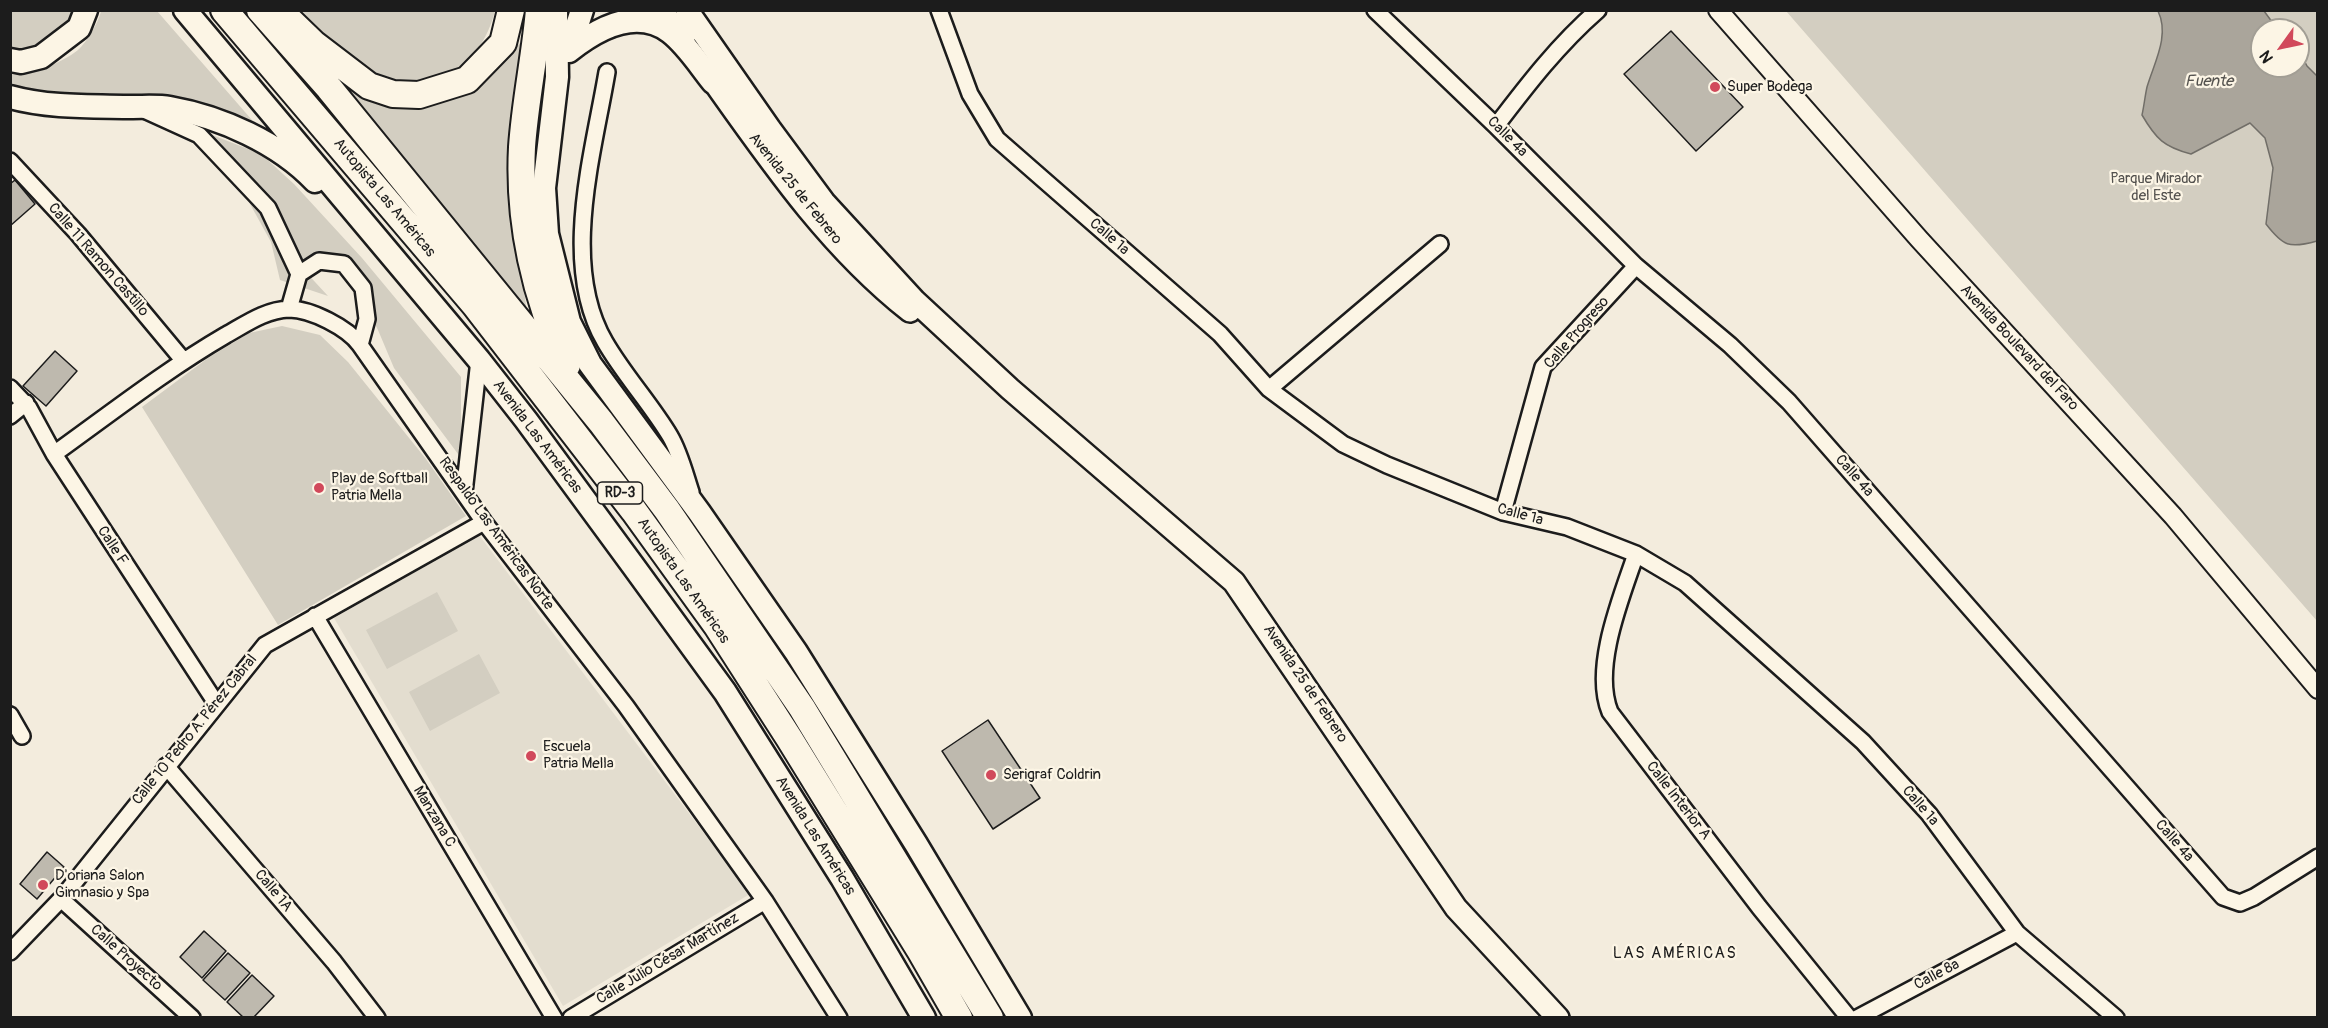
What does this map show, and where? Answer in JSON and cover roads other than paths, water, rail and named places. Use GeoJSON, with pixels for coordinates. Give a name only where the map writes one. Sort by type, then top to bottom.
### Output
{"type":"FeatureCollection","features":[{"type":"Feature","properties":{"kind":"highway","name":"Autopista Las Américas"},"geometry":{"type":"LineString","coordinates":[[224,10],[475,305],[634,511],[717,626],[777,719],[959,1017]]}},
{"type":"Feature","properties":{"kind":"highway","name":"Autopista Las Américas"},"geometry":{"type":"LineString","coordinates":[[260,10],[329,88],[601,422],[667,510],[802,708],[990,1017]]}},
{"type":"Feature","properties":{"kind":"highway"},"geometry":{"type":"LineString","coordinates":[[280,10],[314,44],[369,86],[393,94],[419,95],[467,80],[503,43],[511,10]]}},
{"type":"Feature","properties":{"kind":"highway"},"geometry":{"type":"LineString","coordinates":[[539,10],[522,147],[522,200],[527,244],[552,333],[569,371],[601,422]]}},
{"type":"Feature","properties":{"kind":"main road"},"geometry":{"type":"LineString","coordinates":[[10,60],[21,62],[41,57],[79,28],[86,10]]}},
{"type":"Feature","properties":{"kind":"main road","name":"Avenida Las Américas"},"geometry":{"type":"LineString","coordinates":[[185,10],[479,360],[526,420],[725,692],[842,878],[924,1017]]}},
{"type":"Feature","properties":{"kind":"main road"},"geometry":{"type":"LineString","coordinates":[[556,10],[557,77],[544,188],[547,234],[569,322],[590,364],[699,512],[796,652],[916,844],[1020,1017]]}},
{"type":"Feature","properties":{"kind":"main road"},"geometry":{"type":"LineString","coordinates":[[557,77],[569,51],[582,10]]}},
{"type":"Feature","properties":{"kind":"main road","name":"Avenida 25 de Febrero"},"geometry":{"type":"LineString","coordinates":[[662,10],[764,152],[820,225],[879,287],[1010,389]]}},
{"type":"Feature","properties":{"kind":"main road","name":"Avenida 25 de Febrero"},"geometry":{"type":"LineString","coordinates":[[687,10],[824,202],[915,302],[1010,389],[1234,582],[1456,908],[1558,1017]]}},
{"type":"Feature","properties":{"kind":"main road"},"geometry":{"type":"LineString","coordinates":[[569,51],[584,39],[621,21],[637,20],[655,23],[672,33],[713,82]]}},
{"type":"Feature","properties":{"kind":"main road"},"geometry":{"type":"LineString","coordinates":[[10,97],[34,104],[169,108],[224,123],[273,148],[305,170],[422,293]]}},
{"type":"Feature","properties":{"kind":"street","name":"Calle 1a"},"geometry":{"type":"LineString","coordinates":[[939,10],[970,94],[997,139],[1220,334],[1269,389],[1343,444],[1387,465],[1503,512],[1567,527],[1636,554],[1685,583],[1863,742],[1929,814],[2018,933],[2116,1017]]}},
{"type":"Feature","properties":{"kind":"street","name":"Calle 4a"},"geometry":{"type":"LineString","coordinates":[[1375,10],[1496,126],[1636,267],[1730,345],[1789,402],[2223,897],[2240,903],[2316,862]]}},
{"type":"Feature","properties":{"kind":"street"},"geometry":{"type":"LineString","coordinates":[[1496,126],[1542,65],[1574,31],[1598,10]]}},
{"type":"Feature","properties":{"kind":"street","name":"Avenida Boulevard del Faro"},"geometry":{"type":"LineString","coordinates":[[1718,10],[1919,239],[2173,516],[2318,689]]}},
{"type":"Feature","properties":{"kind":"street"},"geometry":{"type":"LineString","coordinates":[[607,72],[582,225],[582,260],[589,302],[604,341],[671,438],[699,512]]}},
{"type":"Feature","properties":{"kind":"street"},"geometry":{"type":"LineString","coordinates":[[138,107],[199,135],[268,208],[299,274]]}},
{"type":"Feature","properties":{"kind":"street","name":"Calle 11 Ramon Castillo"},"geometry":{"type":"LineString","coordinates":[[10,161],[78,234],[183,360]]}},
{"type":"Feature","properties":{"kind":"street"},"geometry":{"type":"LineString","coordinates":[[1269,389],[1440,244]]}},
{"type":"Feature","properties":{"kind":"street"},"geometry":{"type":"LineString","coordinates":[[289,309],[299,274],[319,261],[344,264],[363,288],[367,319],[360,345]]}},
{"type":"Feature","properties":{"kind":"street","name":"Calle Progreso"},"geometry":{"type":"LineString","coordinates":[[1503,512],[1543,367],[1636,267]]}},
{"type":"Feature","properties":{"kind":"street","name":"Respaldo Las Américas Norte"},"geometry":{"type":"LineString","coordinates":[[54,454],[183,360],[259,316],[289,309],[307,312],[347,331],[360,345],[484,522],[626,706],[765,901],[839,1017]]}},
{"type":"Feature","properties":{"kind":"street"},"geometry":{"type":"LineString","coordinates":[[464,493],[479,360]]}},
{"type":"Feature","properties":{"kind":"street","name":"Calle F"},"geometry":{"type":"LineString","coordinates":[[10,388],[26,403],[54,454],[216,703]]}},
{"type":"Feature","properties":{"kind":"street"},"geometry":{"type":"LineString","coordinates":[[10,416],[26,403]]}},
{"type":"Feature","properties":{"kind":"street","name":"Calle 10 Pedro A. Pérez Cabral"},"geometry":{"type":"LineString","coordinates":[[10,952],[61,899],[216,703],[265,645],[484,522]]}},
{"type":"Feature","properties":{"kind":"street","name":"Calle Interior A"},"geometry":{"type":"LineString","coordinates":[[1636,554],[1614,619],[1604,686],[1604,697],[1610,712],[1759,907],[1849,1017]]}},
{"type":"Feature","properties":{"kind":"street","name":"Manzana C"},"geometry":{"type":"LineString","coordinates":[[315,616],[554,1017]]}},
{"type":"Feature","properties":{"kind":"street"},"geometry":{"type":"LineString","coordinates":[[10,715],[22,736]]}},
{"type":"Feature","properties":{"kind":"street","name":"Calle 1A"},"geometry":{"type":"LineString","coordinates":[[166,766],[334,962],[377,1017]]}},
{"type":"Feature","properties":{"kind":"street","name":"Calle Proyecto"},"geometry":{"type":"LineString","coordinates":[[61,899],[192,1017]]}},
{"type":"Feature","properties":{"kind":"street","name":"Calle Julio César Martínez"},"geometry":{"type":"LineString","coordinates":[[571,1017],[765,901]]}},
{"type":"Feature","properties":{"kind":"street","name":"Calle 8a"},"geometry":{"type":"LineString","coordinates":[[1857,1017],[2018,933]]}},
{"type":"Feature","properties":{"kind":"water","name":"Fuente"},"geometry":{"type":"Polygon","coordinates":[[[2158,11],[2264,11],[2269,18],[2250,18],[2250,78],[2310,78],[2310,69],[2317,76],[2317,241],[2300,245],[2287,244],[2277,237],[2266,224],[2273,168],[2265,138],[2250,123],[2191,154],[2167,145],[2152,130],[2142,115],[2147,87],[2162,40],[2158,11]]]}},
{"type":"Feature","properties":{"kind":"place","name":"Super Bodega"},"geometry":{"type":"Point","coordinates":[1715,87]}},
{"type":"Feature","properties":{"kind":"place","name":"Play de Softball Patria Mella"},"geometry":{"type":"Point","coordinates":[319,488]}},
{"type":"Feature","properties":{"kind":"place","name":"Escuela Patria Mella"},"geometry":{"type":"Point","coordinates":[531,756]}},
{"type":"Feature","properties":{"kind":"place","name":"Serigraf Coldrin"},"geometry":{"type":"Point","coordinates":[991,775]}},
{"type":"Feature","properties":{"kind":"place","name":"D'oriana Salon Gimnasio y Spa"},"geometry":{"type":"Point","coordinates":[43,885]}},
{"type":"Feature","properties":{"kind":"district","name":"LAS AMÉRICAS"},"geometry":{"type":"Point","coordinates":[1675,954]}},
{"type":"Feature","properties":{"kind":"park label","name":"Parque Mirador del Este"},"geometry":{"type":"Point","coordinates":[2156,188]}}]}
